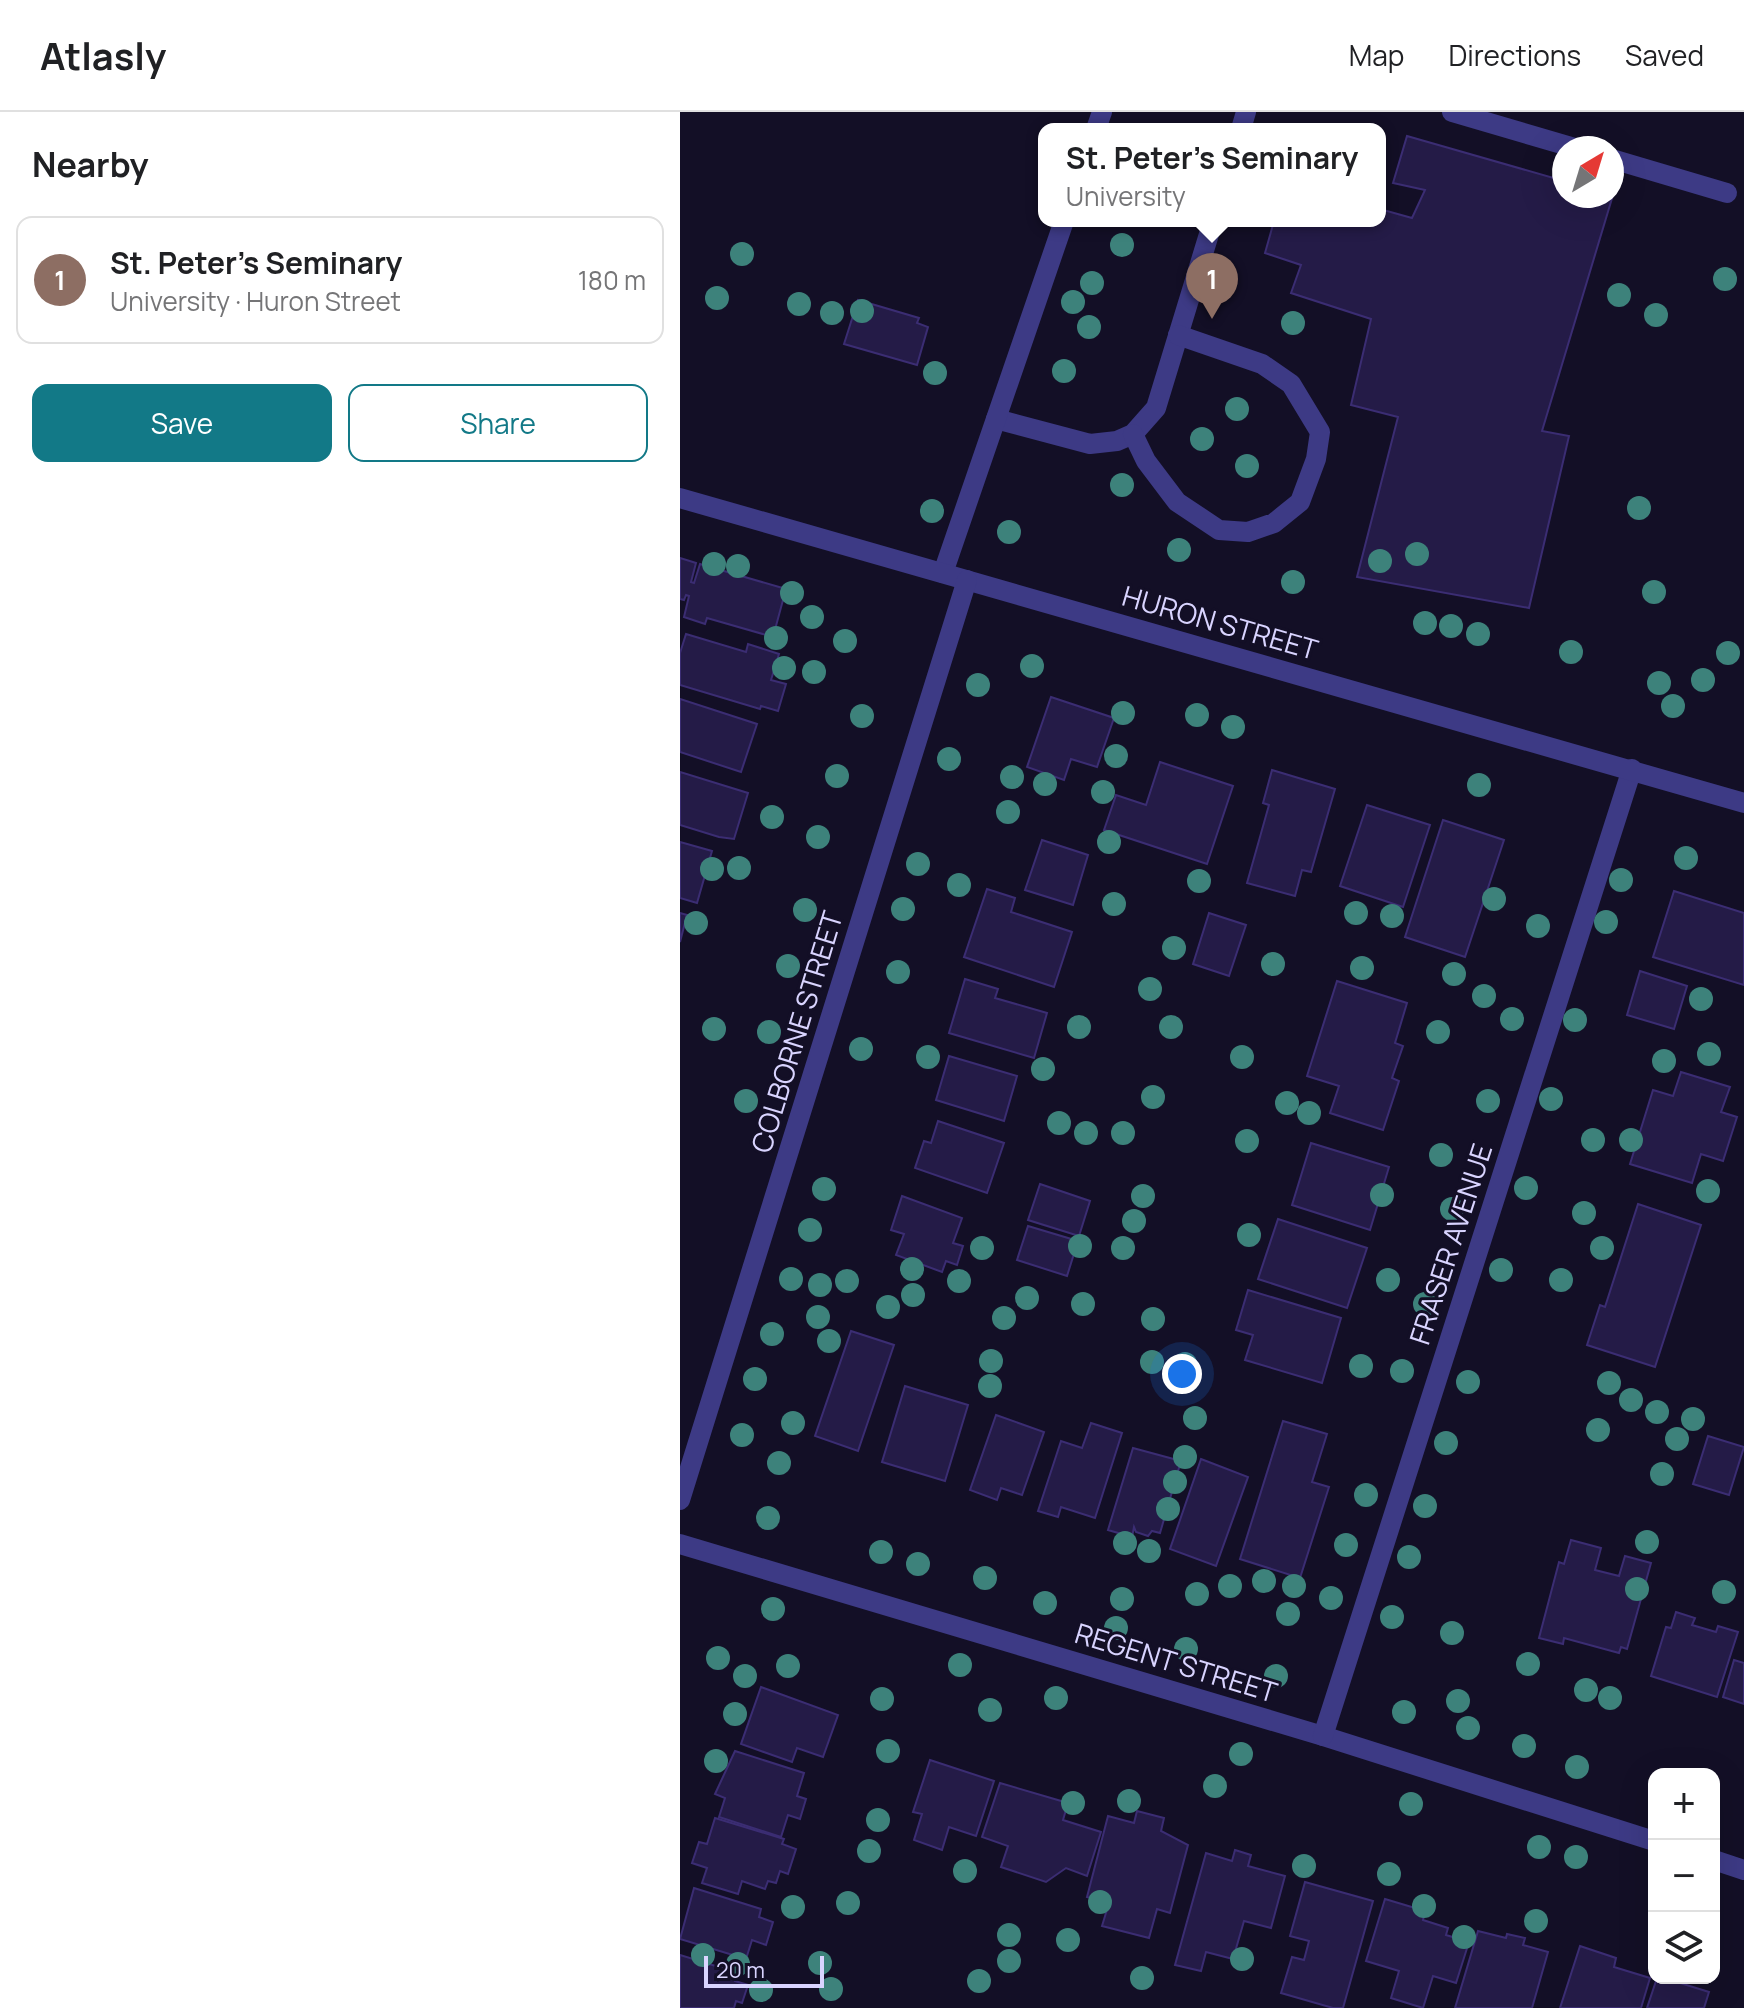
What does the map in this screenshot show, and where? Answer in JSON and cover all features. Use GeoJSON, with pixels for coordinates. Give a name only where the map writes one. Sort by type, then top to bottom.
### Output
{"type":"FeatureCollection","features":[{"type":"Feature","properties":{"kind":"street"},"geometry":{"type":"LineString","coordinates":[[1452,112],[1552,141]]}},
{"type":"Feature","properties":{"kind":"street"},"geometry":{"type":"LineString","coordinates":[[1624,163],[1727,193]]}},
{"type":"Feature","properties":{"kind":"street"},"geometry":{"type":"LineString","coordinates":[[943,573],[1062,227]]}},
{"type":"Feature","properties":{"kind":"street"},"geometry":{"type":"LineString","coordinates":[[996,419],[1090,444],[1117,441],[1133,434],[1156,408],[1211,227]]}},
{"type":"Feature","properties":{"kind":"street"},"geometry":{"type":"LineString","coordinates":[[1133,434],[1146,461],[1177,502],[1219,530],[1248,532],[1274,523],[1300,502],[1316,459],[1320,432],[1291,384],[1262,364],[1178,335]]}},
{"type":"Feature","properties":{"kind":"street","name":"HURON STREET"},"geometry":{"type":"LineString","coordinates":[[680,498],[1744,803]]}},
{"type":"Feature","properties":{"kind":"street","name":"COLBORNE STREET"},"geometry":{"type":"LineString","coordinates":[[680,1500],[967,580]]}},
{"type":"Feature","properties":{"kind":"street","name":"FRASER AVENUE"},"geometry":{"type":"LineString","coordinates":[[1323,1736],[1632,769]]}},
{"type":"Feature","properties":{"kind":"street","name":"REGENT STREET"},"geometry":{"type":"LineString","coordinates":[[680,1544],[1323,1736],[1651,1840]]}},
{"type":"Feature","properties":{"kind":"street"},"geometry":{"type":"LineString","coordinates":[[1720,1862],[1744,1870]]}},
{"type":"Feature","properties":{"kind":"building"},"geometry":{"type":"Polygon","coordinates":[[[1407,136],[1552,178],[1552,208],[1609,208],[1542,431],[1569,436],[1529,608],[1357,577],[1398,417],[1351,405],[1371,319],[1291,293],[1301,265],[1265,253],[1272,227],[1386,227],[1386,211],[1412,218],[1425,190],[1393,183],[1407,136]]]}},
{"type":"Feature","properties":{"kind":"building"},"geometry":{"type":"Polygon","coordinates":[[[858,300],[919,318],[917,323],[928,327],[917,365],[844,344],[858,300]]]}},
{"type":"Feature","properties":{"kind":"building"},"geometry":{"type":"Polygon","coordinates":[[[680,558],[696,563],[691,582],[694,583],[700,564],[786,589],[773,637],[707,618],[705,624],[684,617],[689,596],[680,599],[680,558]]]}},
{"type":"Feature","properties":{"kind":"building"},"geometry":{"type":"Polygon","coordinates":[[[686,634],[746,652],[748,644],[779,654],[771,680],[786,684],[778,711],[761,706],[760,709],[680,685],[680,653],[686,634]]]}},
{"type":"Feature","properties":{"kind":"building"},"geometry":{"type":"Polygon","coordinates":[[[1051,697],[1114,718],[1097,767],[1071,759],[1064,780],[1027,767],[1051,697]]]}},
{"type":"Feature","properties":{"kind":"building"},"geometry":{"type":"Polygon","coordinates":[[[680,699],[757,724],[741,772],[680,752],[680,699]]]}},
{"type":"Feature","properties":{"kind":"building"},"geometry":{"type":"Polygon","coordinates":[[[1160,762],[1233,786],[1207,864],[1104,830],[1116,795],[1146,805],[1160,762]]]}},
{"type":"Feature","properties":{"kind":"building"},"geometry":{"type":"Polygon","coordinates":[[[1272,770],[1335,789],[1311,872],[1302,870],[1295,896],[1247,883],[1269,805],[1263,803],[1272,770]]]}},
{"type":"Feature","properties":{"kind":"building"},"geometry":{"type":"Polygon","coordinates":[[[680,772],[748,793],[734,839],[680,825],[680,772]]]}},
{"type":"Feature","properties":{"kind":"building"},"geometry":{"type":"Polygon","coordinates":[[[1367,805],[1430,825],[1403,907],[1340,886],[1367,805]]]}},
{"type":"Feature","properties":{"kind":"building"},"geometry":{"type":"Polygon","coordinates":[[[1443,820],[1504,840],[1465,957],[1405,937],[1443,820]]]}},
{"type":"Feature","properties":{"kind":"building"},"geometry":{"type":"Polygon","coordinates":[[[1042,840],[1088,855],[1073,905],[1025,890],[1042,840]]]}},
{"type":"Feature","properties":{"kind":"building"},"geometry":{"type":"Polygon","coordinates":[[[680,842],[712,851],[697,903],[680,898],[680,842]]]}},
{"type":"Feature","properties":{"kind":"building"},"geometry":{"type":"Polygon","coordinates":[[[987,889],[1015,898],[1011,912],[1072,932],[1054,987],[964,957],[987,889]]]}},
{"type":"Feature","properties":{"kind":"building"},"geometry":{"type":"Polygon","coordinates":[[[1674,891],[1744,913],[1744,985],[1653,957],[1674,891]]]}},
{"type":"Feature","properties":{"kind":"building"},"geometry":{"type":"Polygon","coordinates":[[[680,913],[687,915],[680,942],[680,913]]]}},
{"type":"Feature","properties":{"kind":"building"},"geometry":{"type":"Polygon","coordinates":[[[1209,913],[1246,925],[1229,976],[1193,964],[1209,913]]]}},
{"type":"Feature","properties":{"kind":"building"},"geometry":{"type":"Polygon","coordinates":[[[1640,971],[1687,986],[1674,1029],[1627,1015],[1640,971]]]}},
{"type":"Feature","properties":{"kind":"building"},"geometry":{"type":"Polygon","coordinates":[[[965,979],[998,989],[995,998],[1047,1013],[1034,1058],[949,1033],[965,979]]]}},
{"type":"Feature","properties":{"kind":"building"},"geometry":{"type":"Polygon","coordinates":[[[1337,981],[1407,1003],[1395,1043],[1403,1046],[1392,1078],[1399,1081],[1383,1130],[1330,1113],[1339,1086],[1307,1076],[1337,981]]]}},
{"type":"Feature","properties":{"kind":"building"},"geometry":{"type":"Polygon","coordinates":[[[949,1056],[1017,1076],[1004,1121],[936,1100],[949,1056]]]}},
{"type":"Feature","properties":{"kind":"building"},"geometry":{"type":"Polygon","coordinates":[[[1681,1072],[1730,1087],[1721,1112],[1737,1117],[1723,1161],[1701,1154],[1692,1183],[1630,1164],[1653,1090],[1673,1096],[1681,1072]]]}},
{"type":"Feature","properties":{"kind":"building"},"geometry":{"type":"Polygon","coordinates":[[[938,1121],[1004,1143],[987,1193],[915,1168],[924,1141],[931,1143],[938,1121]]]}},
{"type":"Feature","properties":{"kind":"building"},"geometry":{"type":"Polygon","coordinates":[[[1311,1143],[1389,1167],[1370,1230],[1292,1205],[1311,1143]]]}},
{"type":"Feature","properties":{"kind":"building"},"geometry":{"type":"Polygon","coordinates":[[[1040,1184],[1090,1201],[1079,1236],[1028,1220],[1040,1184]]]}},
{"type":"Feature","properties":{"kind":"building"},"geometry":{"type":"Polygon","coordinates":[[[902,1196],[962,1218],[953,1243],[963,1246],[957,1265],[946,1261],[942,1272],[896,1255],[904,1234],[891,1230],[902,1196]]]}},
{"type":"Feature","properties":{"kind":"building"},"geometry":{"type":"Polygon","coordinates":[[[1638,1204],[1701,1225],[1655,1367],[1587,1345],[1600,1305],[1605,1307],[1638,1204]]]}},
{"type":"Feature","properties":{"kind":"building"},"geometry":{"type":"Polygon","coordinates":[[[1278,1219],[1367,1248],[1347,1308],[1258,1279],[1278,1219]]]}},
{"type":"Feature","properties":{"kind":"building"},"geometry":{"type":"Polygon","coordinates":[[[1028,1226],[1078,1241],[1067,1276],[1017,1260],[1028,1226]]]}},
{"type":"Feature","properties":{"kind":"building"},"geometry":{"type":"Polygon","coordinates":[[[1248,1290],[1341,1318],[1322,1383],[1245,1360],[1253,1335],[1236,1330],[1248,1290]]]}},
{"type":"Feature","properties":{"kind":"building"},"geometry":{"type":"Polygon","coordinates":[[[851,1331],[894,1345],[858,1451],[815,1436],[851,1331]]]}},
{"type":"Feature","properties":{"kind":"building"},"geometry":{"type":"Polygon","coordinates":[[[905,1386],[968,1405],[945,1481],[882,1462],[905,1386]]]}},
{"type":"Feature","properties":{"kind":"building"},"geometry":{"type":"Polygon","coordinates":[[[996,1415],[1044,1432],[1022,1495],[1001,1488],[997,1500],[970,1490],[996,1415]]]}},
{"type":"Feature","properties":{"kind":"building"},"geometry":{"type":"Polygon","coordinates":[[[1283,1421],[1327,1434],[1312,1482],[1329,1487],[1300,1578],[1240,1559],[1283,1421]]]}},
{"type":"Feature","properties":{"kind":"building"},"geometry":{"type":"Polygon","coordinates":[[[1091,1423],[1122,1433],[1095,1518],[1061,1507],[1058,1517],[1038,1511],[1061,1441],[1082,1448],[1091,1423]]]}},
{"type":"Feature","properties":{"kind":"building"},"geometry":{"type":"Polygon","coordinates":[[[1708,1436],[1744,1447],[1729,1495],[1693,1484],[1708,1436]]]}},
{"type":"Feature","properties":{"kind":"building"},"geometry":{"type":"Polygon","coordinates":[[[1133,1448],[1181,1461],[1160,1533],[1152,1531],[1148,1536],[1136,1532],[1134,1527],[1132,1537],[1108,1530],[1133,1448]]]}},
{"type":"Feature","properties":{"kind":"building"},"geometry":{"type":"Polygon","coordinates":[[[1201,1459],[1248,1477],[1216,1566],[1170,1549],[1201,1459]]]}},
{"type":"Feature","properties":{"kind":"building"},"geometry":{"type":"Polygon","coordinates":[[[1571,1540],[1601,1548],[1595,1570],[1619,1576],[1625,1556],[1651,1563],[1627,1649],[1621,1647],[1619,1653],[1564,1638],[1563,1644],[1539,1638],[1559,1562],[1564,1564],[1571,1540]]]}},
{"type":"Feature","properties":{"kind":"building"},"geometry":{"type":"Polygon","coordinates":[[[1676,1612],[1695,1618],[1692,1625],[1716,1632],[1718,1626],[1738,1632],[1717,1697],[1651,1676],[1666,1627],[1671,1628],[1676,1612]]]}},
{"type":"Feature","properties":{"kind":"building"},"geometry":{"type":"Polygon","coordinates":[[[1734,1660],[1744,1663],[1744,1704],[1723,1697],[1734,1660]]]}},
{"type":"Feature","properties":{"kind":"building"},"geometry":{"type":"Polygon","coordinates":[[[761,1687],[838,1715],[823,1757],[797,1748],[792,1762],[741,1744],[761,1687]]]}},
{"type":"Feature","properties":{"kind":"building"},"geometry":{"type":"Polygon","coordinates":[[[735,1751],[804,1773],[797,1796],[806,1799],[800,1819],[788,1815],[781,1837],[719,1817],[725,1798],[715,1794],[735,1751]]]}},
{"type":"Feature","properties":{"kind":"building"},"geometry":{"type":"Polygon","coordinates":[[[930,1760],[994,1781],[976,1836],[949,1827],[942,1850],[914,1840],[922,1814],[913,1812],[930,1760]]]}},
{"type":"Feature","properties":{"kind":"building"},"geometry":{"type":"Polygon","coordinates":[[[1000,1783],[1068,1803],[1063,1820],[1101,1832],[1087,1876],[1066,1868],[1046,1882],[1001,1867],[1008,1846],[982,1837],[1000,1783]]]}},
{"type":"Feature","properties":{"kind":"building"},"geometry":{"type":"Polygon","coordinates":[[[1137,1811],[1164,1818],[1161,1831],[1188,1845],[1170,1913],[1157,1909],[1149,1938],[1102,1926],[1109,1903],[1087,1897],[1108,1816],[1134,1823],[1137,1811]]]}},
{"type":"Feature","properties":{"kind":"building"},"geometry":{"type":"Polygon","coordinates":[[[715,1818],[784,1839],[782,1844],[796,1849],[788,1874],[780,1871],[776,1883],[768,1881],[765,1889],[742,1881],[738,1894],[702,1883],[707,1868],[692,1863],[699,1842],[707,1844],[715,1818]]]}},
{"type":"Feature","properties":{"kind":"building"},"geometry":{"type":"Polygon","coordinates":[[[1235,1850],[1251,1855],[1248,1866],[1285,1876],[1271,1928],[1244,1921],[1233,1959],[1206,1952],[1201,1971],[1175,1965],[1206,1853],[1232,1861],[1235,1850]]]}},
{"type":"Feature","properties":{"kind":"building"},"geometry":{"type":"Polygon","coordinates":[[[1305,1882],[1373,1901],[1343,2008],[1281,1993],[1292,1957],[1304,1960],[1309,1941],[1290,1936],[1305,1882]]]}},
{"type":"Feature","properties":{"kind":"building"},"geometry":{"type":"Polygon","coordinates":[[[694,1888],[761,1909],[759,1917],[773,1922],[766,1945],[752,1940],[746,1959],[680,1939],[694,1888]]]}},
{"type":"Feature","properties":{"kind":"building"},"geometry":{"type":"Polygon","coordinates":[[[1385,1899],[1425,1911],[1423,1920],[1448,1928],[1446,1935],[1469,1942],[1456,1983],[1433,1976],[1423,2008],[1391,1998],[1399,1971],[1366,1961],[1385,1899]]]}},
{"type":"Feature","properties":{"kind":"building"},"geometry":{"type":"Polygon","coordinates":[[[1478,1931],[1506,1938],[1507,1934],[1525,1938],[1523,1945],[1548,1952],[1532,2008],[1455,2008],[1478,1931]]]}},
{"type":"Feature","properties":{"kind":"building"},"geometry":{"type":"Polygon","coordinates":[[[1580,1946],[1616,1958],[1614,1967],[1648,1977],[1641,2008],[1560,2008],[1580,1946]]]}},
{"type":"Feature","properties":{"kind":"building"},"geometry":{"type":"Polygon","coordinates":[[[680,1955],[738,1973],[735,1981],[748,1985],[742,2003],[736,2001],[734,2008],[680,2008],[680,1955]]]}},
{"type":"Feature","properties":{"kind":"building"},"geometry":{"type":"Polygon","coordinates":[[[1655,1984],[1683,1984],[1709,1992],[1704,2008],[1647,2008],[1655,1984]]]}},
{"type":"Feature","properties":{"kind":"place","name":"St. Peter's Seminary"},"geometry":{"type":"Point","coordinates":[1212,319]}}]}
